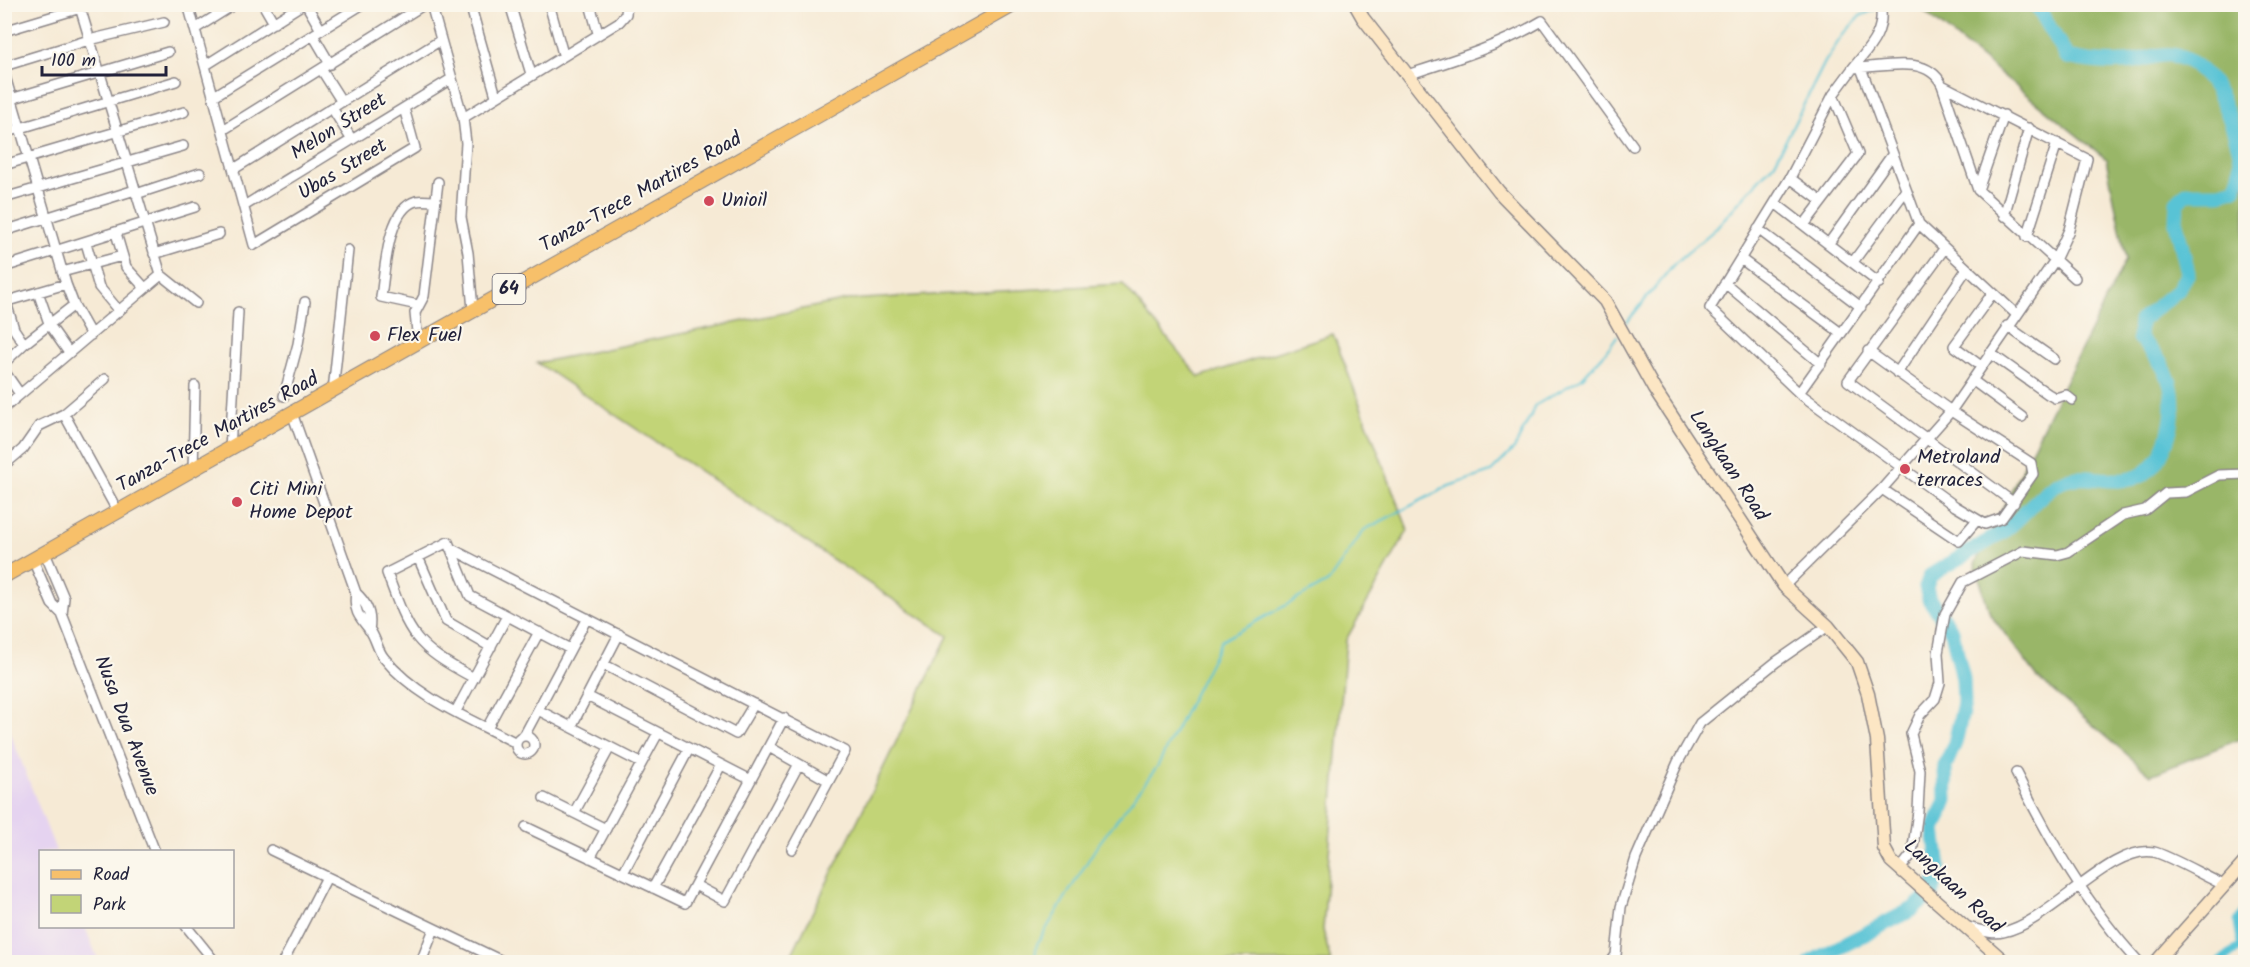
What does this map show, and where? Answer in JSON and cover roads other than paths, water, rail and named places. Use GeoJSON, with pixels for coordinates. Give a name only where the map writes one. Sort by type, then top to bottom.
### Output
{"type":"FeatureCollection","features":[{"type":"Feature","properties":{"kind":"main road","name":"Tanza-Trece Martires Road"},"geometry":{"type":"LineString","coordinates":[[4,576],[1015,4]]}},
{"type":"Feature","properties":{"kind":"street"},"geometry":{"type":"LineString","coordinates":[[4,31],[94,4]]}},
{"type":"Feature","properties":{"kind":"street"},"geometry":{"type":"LineString","coordinates":[[188,4],[244,206]]}},
{"type":"Feature","properties":{"kind":"street"},"geometry":{"type":"LineString","coordinates":[[195,29],[225,8],[235,4]]}},
{"type":"Feature","properties":{"kind":"street"},"geometry":{"type":"LineString","coordinates":[[263,4],[274,23]]}},
{"type":"Feature","properties":{"kind":"street"},"geometry":{"type":"LineString","coordinates":[[206,65],[304,4],[330,64]]}},
{"type":"Feature","properties":{"kind":"street"},"geometry":{"type":"LineString","coordinates":[[214,96],[363,4]]}},
{"type":"Feature","properties":{"kind":"street"},"geometry":{"type":"LineString","coordinates":[[223,130],[425,4]]}},
{"type":"Feature","properties":{"kind":"street"},"geometry":{"type":"LineString","coordinates":[[431,4],[463,118],[466,143],[461,217],[468,254],[473,310]]}},
{"type":"Feature","properties":{"kind":"street"},"geometry":{"type":"LineString","coordinates":[[470,4],[496,96]]}},
{"type":"Feature","properties":{"kind":"street"},"geometry":{"type":"LineString","coordinates":[[510,4],[531,74]]}},
{"type":"Feature","properties":{"kind":"street"},"geometry":{"type":"LineString","coordinates":[[549,4],[563,54]]}},
{"type":"Feature","properties":{"kind":"street"},"geometry":{"type":"LineString","coordinates":[[590,4],[598,33]]}},
{"type":"Feature","properties":{"kind":"street"},"geometry":{"type":"LineString","coordinates":[[463,118],[563,54],[623,19],[627,4]]}},
{"type":"Feature","properties":{"kind":"street","name":"Langkaan Road"},"geometry":{"type":"LineString","coordinates":[[1355,4],[1498,192],[1605,301],[1654,389],[1784,586],[1828,626],[1857,662],[1868,694],[1877,740],[1881,835],[1891,861],[2006,963]]}},
{"type":"Feature","properties":{"kind":"street"},"geometry":{"type":"LineString","coordinates":[[1868,351],[1951,411],[2031,463],[2033,474],[2002,518],[1985,524],[1977,520],[1900,466],[1799,393],[1710,308],[1790,178],[1833,95],[1857,68],[1878,36],[1883,18],[1880,4]]}},
{"type":"Feature","properties":{"kind":"street"},"geometry":{"type":"LineString","coordinates":[[80,7],[161,275],[196,303]]}},
{"type":"Feature","properties":{"kind":"street"},"geometry":{"type":"LineString","coordinates":[[1407,75],[1468,56],[1522,33],[1542,21],[1633,146]]}},
{"type":"Feature","properties":{"kind":"street"},"geometry":{"type":"LineString","coordinates":[[4,66],[89,40],[164,22]]}},
{"type":"Feature","properties":{"kind":"street"},"geometry":{"type":"LineString","coordinates":[[234,169],[441,40]]}},
{"type":"Feature","properties":{"kind":"street"},"geometry":{"type":"LineString","coordinates":[[8,99],[168,52]]}},
{"type":"Feature","properties":{"kind":"street"},"geometry":{"type":"LineString","coordinates":[[1857,68],[1913,65],[1936,74],[1942,85],[1978,190],[2027,237],[2075,278]]}},
{"type":"Feature","properties":{"kind":"street"},"geometry":{"type":"LineString","coordinates":[[1857,68],[1919,224],[2016,314]]}},
{"type":"Feature","properties":{"kind":"street"},"geometry":{"type":"LineString","coordinates":[[321,69],[342,102]]}},
{"type":"Feature","properties":{"kind":"street"},"geometry":{"type":"LineString","coordinates":[[4,73],[8,99],[21,128],[62,272],[74,305],[91,335]]}},
{"type":"Feature","properties":{"kind":"street","name":"Melon Street"},"geometry":{"type":"LineString","coordinates":[[244,206],[451,79]]}},
{"type":"Feature","properties":{"kind":"street"},"geometry":{"type":"LineString","coordinates":[[4,133],[176,81]]}},
{"type":"Feature","properties":{"kind":"street"},"geometry":{"type":"LineString","coordinates":[[1784,586],[1882,489],[1951,411],[2007,326],[2055,260],[2069,230],[2087,159],[1942,85]]}},
{"type":"Feature","properties":{"kind":"street"},"geometry":{"type":"LineString","coordinates":[[1804,225],[1858,154],[1833,95]]}},
{"type":"Feature","properties":{"kind":"street"},"geometry":{"type":"LineString","coordinates":[[332,108],[352,140]]}},
{"type":"Feature","properties":{"kind":"street","name":"Ubas Street"},"geometry":{"type":"LineString","coordinates":[[244,206],[255,245],[415,148],[404,108]]}},
{"type":"Feature","properties":{"kind":"street"},"geometry":{"type":"LineString","coordinates":[[4,165],[184,112]]}},
{"type":"Feature","properties":{"kind":"street"},"geometry":{"type":"LineString","coordinates":[[1978,190],[2004,115]]}},
{"type":"Feature","properties":{"kind":"street"},"geometry":{"type":"LineString","coordinates":[[2004,216],[2029,129]]}},
{"type":"Feature","properties":{"kind":"street"},"geometry":{"type":"LineString","coordinates":[[2027,237],[2056,143]]}},
{"type":"Feature","properties":{"kind":"street"},"geometry":{"type":"LineString","coordinates":[[4,198],[183,146]]}},
{"type":"Feature","properties":{"kind":"street"},"geometry":{"type":"LineString","coordinates":[[1829,243],[1892,155]]}},
{"type":"Feature","properties":{"kind":"street"},"geometry":{"type":"LineString","coordinates":[[4,231],[200,173]]}},
{"type":"Feature","properties":{"kind":"street"},"geometry":{"type":"LineString","coordinates":[[1790,178],[1821,201]]}},
{"type":"Feature","properties":{"kind":"street"},"geometry":{"type":"LineString","coordinates":[[418,342],[416,313],[424,296],[438,182]]}},
{"type":"Feature","properties":{"kind":"street"},"geometry":{"type":"LineString","coordinates":[[1853,262],[1906,190]]}},
{"type":"Feature","properties":{"kind":"street"},"geometry":{"type":"LineString","coordinates":[[418,305],[381,297],[395,219],[406,206],[416,201],[435,201]]}},
{"type":"Feature","properties":{"kind":"street"},"geometry":{"type":"LineString","coordinates":[[1775,203],[1879,283]]}},
{"type":"Feature","properties":{"kind":"street"},"geometry":{"type":"LineString","coordinates":[[4,267],[195,207]]}},
{"type":"Feature","properties":{"kind":"street"},"geometry":{"type":"LineString","coordinates":[[1799,393],[1919,224]]}},
{"type":"Feature","properties":{"kind":"street"},"geometry":{"type":"LineString","coordinates":[[1758,230],[1861,308]]}},
{"type":"Feature","properties":{"kind":"street"},"geometry":{"type":"LineString","coordinates":[[116,233],[129,273],[145,288]]}},
{"type":"Feature","properties":{"kind":"street"},"geometry":{"type":"LineString","coordinates":[[154,254],[219,234]]}},
{"type":"Feature","properties":{"kind":"street"},"geometry":{"type":"LineString","coordinates":[[86,243],[99,286],[119,311]]}},
{"type":"Feature","properties":{"kind":"street"},"geometry":{"type":"LineString","coordinates":[[1944,249],[1848,381],[2014,503]]}},
{"type":"Feature","properties":{"kind":"street"},"geometry":{"type":"LineString","coordinates":[[333,391],[348,250]]}},
{"type":"Feature","properties":{"kind":"street"},"geometry":{"type":"LineString","coordinates":[[62,272],[122,256]]}},
{"type":"Feature","properties":{"kind":"street"},"geometry":{"type":"LineString","coordinates":[[1741,258],[1841,333]]}},
{"type":"Feature","properties":{"kind":"street"},"geometry":{"type":"LineString","coordinates":[[1897,373],[1966,270]]}},
{"type":"Feature","properties":{"kind":"street"},"geometry":{"type":"LineString","coordinates":[[4,408],[161,275]]}},
{"type":"Feature","properties":{"kind":"street"},"geometry":{"type":"LineString","coordinates":[[1725,283],[1821,364]]}},
{"type":"Feature","properties":{"kind":"street"},"geometry":{"type":"LineString","coordinates":[[24,344],[14,329],[5,302],[66,284]]}},
{"type":"Feature","properties":{"kind":"street"},"geometry":{"type":"LineString","coordinates":[[38,292],[49,324],[69,353]]}},
{"type":"Feature","properties":{"kind":"street"},"geometry":{"type":"LineString","coordinates":[[1981,366],[1954,346],[1992,294]]}},
{"type":"Feature","properties":{"kind":"street"},"geometry":{"type":"LineString","coordinates":[[284,396],[298,344],[305,302]]}},
{"type":"Feature","properties":{"kind":"street"},"geometry":{"type":"LineString","coordinates":[[4,363],[24,344],[74,305]]}},
{"type":"Feature","properties":{"kind":"street"},"geometry":{"type":"LineString","coordinates":[[230,449],[238,312]]}},
{"type":"Feature","properties":{"kind":"street"},"geometry":{"type":"LineString","coordinates":[[2007,326],[2054,359]]}},
{"type":"Feature","properties":{"kind":"street"},"geometry":{"type":"LineString","coordinates":[[1990,353],[2048,394],[2055,398],[2066,395],[2072,400]]}},
{"type":"Feature","properties":{"kind":"street"},"geometry":{"type":"LineString","coordinates":[[4,371],[20,394]]}},
{"type":"Feature","properties":{"kind":"street"},"geometry":{"type":"LineString","coordinates":[[4,465],[24,449],[39,426],[64,414],[105,379]]}},
{"type":"Feature","properties":{"kind":"street"},"geometry":{"type":"LineString","coordinates":[[1972,380],[2022,417]]}},
{"type":"Feature","properties":{"kind":"street"},"geometry":{"type":"LineString","coordinates":[[193,471],[195,386]]}},
{"type":"Feature","properties":{"kind":"street"},"geometry":{"type":"LineString","coordinates":[[292,413],[356,593],[354,604],[361,623],[369,630],[383,657],[416,689],[516,743],[521,753],[532,751],[533,742],[524,736]]}},
{"type":"Feature","properties":{"kind":"street"},"geometry":{"type":"LineString","coordinates":[[64,414],[118,512]]}},
{"type":"Feature","properties":{"kind":"street"},"geometry":{"type":"LineString","coordinates":[[1900,869],[1912,855],[1918,812],[1920,771],[1911,734],[1920,716],[1935,699],[1940,683],[1940,639],[1945,614],[1963,582],[2023,551],[2057,555],[2068,552],[2122,515],[2145,510],[2166,494],[2186,492],[2219,475],[2246,474]]}},
{"type":"Feature","properties":{"kind":"street"},"geometry":{"type":"LineString","coordinates":[[1882,489],[1959,541],[1977,520]]}},
{"type":"Feature","properties":{"kind":"street"},"geometry":{"type":"LineString","coordinates":[[474,678],[425,649],[404,618],[387,573],[448,542],[470,596],[570,649]]}},
{"type":"Feature","properties":{"kind":"street"},"geometry":{"type":"LineString","coordinates":[[450,548],[845,751],[792,849]]}},
{"type":"Feature","properties":{"kind":"street","name":"Nusa Dua Avenue"},"geometry":{"type":"LineString","coordinates":[[39,556],[64,597],[63,614],[154,850]]}},
{"type":"Feature","properties":{"kind":"street"},"geometry":{"type":"LineString","coordinates":[[418,557],[446,621],[491,646]]}},
{"type":"Feature","properties":{"kind":"street"},"geometry":{"type":"LineString","coordinates":[[456,711],[507,616]]}},
{"type":"Feature","properties":{"kind":"street"},"geometry":{"type":"LineString","coordinates":[[516,743],[524,736],[587,618]]}},
{"type":"Feature","properties":{"kind":"street"},"geometry":{"type":"LineString","coordinates":[[1611,963],[1616,955],[1621,907],[1636,858],[1678,762],[1700,723],[1776,662],[1828,626]]}},
{"type":"Feature","properties":{"kind":"street"},"geometry":{"type":"LineString","coordinates":[[487,728],[539,632]]}},
{"type":"Feature","properties":{"kind":"street"},"geometry":{"type":"LineString","coordinates":[[571,727],[619,634]]}},
{"type":"Feature","properties":{"kind":"street"},"geometry":{"type":"LineString","coordinates":[[603,664],[736,734],[754,704]]}},
{"type":"Feature","properties":{"kind":"street"},"geometry":{"type":"LineString","coordinates":[[587,696],[751,780]]}},
{"type":"Feature","properties":{"kind":"street"},"geometry":{"type":"LineString","coordinates":[[538,710],[641,763]]}},
{"type":"Feature","properties":{"kind":"street"},"geometry":{"type":"LineString","coordinates":[[526,827],[685,903],[784,718]]}},
{"type":"Feature","properties":{"kind":"street"},"geometry":{"type":"LineString","coordinates":[[590,858],[658,732]]}},
{"type":"Feature","properties":{"kind":"street"},"geometry":{"type":"LineString","coordinates":[[574,813],[610,747]]}},
{"type":"Feature","properties":{"kind":"street"},"geometry":{"type":"LineString","coordinates":[[769,747],[829,781]]}},
{"type":"Feature","properties":{"kind":"street"},"geometry":{"type":"LineString","coordinates":[[623,873],[689,749]]}},
{"type":"Feature","properties":{"kind":"street"},"geometry":{"type":"LineString","coordinates":[[695,885],[725,901],[799,764]]}},
{"type":"Feature","properties":{"kind":"street"},"geometry":{"type":"LineString","coordinates":[[653,888],[721,765]]}},
{"type":"Feature","properties":{"kind":"street"},"geometry":{"type":"LineString","coordinates":[[2016,772],[2038,817],[2111,933],[2139,963]]}},
{"type":"Feature","properties":{"kind":"street"},"geometry":{"type":"LineString","coordinates":[[544,798],[606,829]]}},
{"type":"Feature","properties":{"kind":"street"},"geometry":{"type":"LineString","coordinates":[[271,850],[504,963]]}},
{"type":"Feature","properties":{"kind":"street"},"geometry":{"type":"LineString","coordinates":[[1966,927],[2000,933],[2033,921],[2105,867],[2132,854],[2153,852],[2224,885]]}},
{"type":"Feature","properties":{"kind":"street"},"geometry":{"type":"LineString","coordinates":[[2156,963],[2246,861]]}},
{"type":"Feature","properties":{"kind":"street"},"geometry":{"type":"LineString","coordinates":[[283,963],[327,877]]}},
{"type":"Feature","properties":{"kind":"street"},"geometry":{"type":"LineString","coordinates":[[187,928],[215,963]]}},
{"type":"Feature","properties":{"kind":"street"},"geometry":{"type":"LineString","coordinates":[[421,963],[434,929]]}},
{"type":"Feature","properties":{"kind":"waterway"},"geometry":{"type":"LineString","coordinates":[[1811,962],[1913,909],[1933,892],[1939,867],[1934,830],[1946,800],[1945,766],[1955,743],[1964,703],[1963,679],[1952,631],[1929,599],[1926,587],[1930,576],[2004,531],[2042,495],[2065,480],[2075,478],[2131,479],[2143,474],[2153,466],[2166,442],[2173,399],[2169,379],[2163,366],[2139,338],[2140,321],[2178,290],[2188,273],[2176,223],[2177,202],[2186,193],[2220,193],[2234,189],[2240,173],[2240,152],[2224,104],[2211,82],[2194,65],[2171,55],[2118,62],[2067,57],[2036,4]]}},
{"type":"Feature","properties":{"kind":"waterway"},"geometry":{"type":"LineString","coordinates":[[1627,322],[1674,264],[1713,231],[1775,162],[1825,62],[1842,36],[1860,16],[1874,10]]}},
{"type":"Feature","properties":{"kind":"waterway"},"geometry":{"type":"LineString","coordinates":[[1034,962],[1037,944],[1097,846],[1157,767],[1221,641],[1328,582],[1364,530],[1449,486],[1491,472],[1514,449],[1536,405],[1582,378],[1617,336]]}},
{"type":"Feature","properties":{"kind":"waterway"},"geometry":{"type":"LineString","coordinates":[[2220,962],[2242,945],[2238,922],[2246,908]]}},
{"type":"Feature","properties":{"kind":"place","name":"Unioil"},"geometry":{"type":"Point","coordinates":[709,201]}},
{"type":"Feature","properties":{"kind":"place","name":"Flex Fuel"},"geometry":{"type":"Point","coordinates":[375,336]}},
{"type":"Feature","properties":{"kind":"place","name":"Metroland terraces"},"geometry":{"type":"Point","coordinates":[1905,469]}},
{"type":"Feature","properties":{"kind":"place","name":"Citi Mini Home Depot"},"geometry":{"type":"Point","coordinates":[237,502]}}]}
